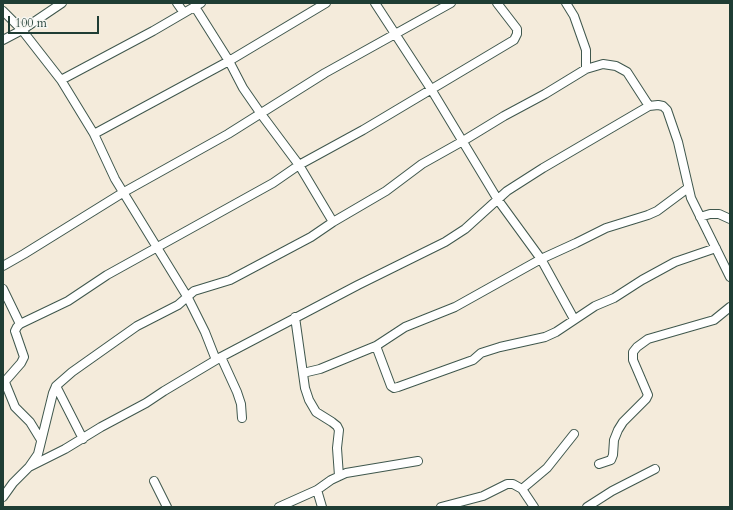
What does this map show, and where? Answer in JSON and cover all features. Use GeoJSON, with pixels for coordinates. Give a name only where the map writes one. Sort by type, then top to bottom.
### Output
{"type":"FeatureCollection","features":[{"type":"Feature","properties":{"kind":"street"},"geometry":{"type":"LineString","coordinates":[[3,40],[22,30],[62,3]]}},
{"type":"Feature","properties":{"kind":"street"},"geometry":{"type":"LineString","coordinates":[[177,3],[184,13]]}},
{"type":"Feature","properties":{"kind":"street"},"geometry":{"type":"LineString","coordinates":[[94,134],[229,62],[326,3]]}},
{"type":"Feature","properties":{"kind":"street"},"geometry":{"type":"LineString","coordinates":[[375,3],[431,89],[463,141],[479,171],[541,259],[574,319]]}},
{"type":"Feature","properties":{"kind":"street"},"geometry":{"type":"LineString","coordinates":[[3,266],[124,192],[193,155],[325,74],[451,3]]}},
{"type":"Feature","properties":{"kind":"street"},"geometry":{"type":"LineString","coordinates":[[41,440],[30,422],[15,407],[5,381],[21,363],[24,357],[15,331],[20,324],[68,301],[107,275],[272,183],[299,165],[363,130],[514,40],[517,34],[517,29],[497,3]]}},
{"type":"Feature","properties":{"kind":"street"},"geometry":{"type":"LineString","coordinates":[[566,3],[574,16],[586,50],[586,69]]}},
{"type":"Feature","properties":{"kind":"street"},"geometry":{"type":"LineString","coordinates":[[61,80],[198,5],[243,88],[299,165],[333,222]]}},
{"type":"Feature","properties":{"kind":"street"},"geometry":{"type":"LineString","coordinates":[[3,11],[22,30],[61,80],[94,134],[105,158],[124,192],[188,298],[238,392],[242,418]]}},
{"type":"Feature","properties":{"kind":"street"},"geometry":{"type":"LineString","coordinates":[[3,497],[13,483],[29,467],[38,454],[56,386],[72,372],[137,326],[164,313],[188,298],[194,291],[230,280],[311,237],[333,222],[386,191],[422,164],[586,69],[603,64],[616,66],[627,72],[649,106]]}},
{"type":"Feature","properties":{"kind":"street"},"geometry":{"type":"LineString","coordinates":[[29,467],[65,449],[101,427],[146,403],[219,358],[295,317],[445,242],[465,229],[507,191],[543,168],[649,106],[663,106],[667,110],[678,142],[688,188],[694,206],[730,277]]}},
{"type":"Feature","properties":{"kind":"street"},"geometry":{"type":"LineString","coordinates":[[303,372],[326,367],[376,346],[405,327],[456,307],[541,259],[606,228],[657,211],[688,188]]}},
{"type":"Feature","properties":{"kind":"street"},"geometry":{"type":"LineString","coordinates":[[700,217],[710,214],[719,214],[730,219]]}},
{"type":"Feature","properties":{"kind":"street"},"geometry":{"type":"LineString","coordinates":[[376,346],[391,386],[394,388],[398,387],[473,360],[481,353],[500,347],[545,337],[556,332],[595,306],[614,298],[642,280],[675,262],[716,248]]}},
{"type":"Feature","properties":{"kind":"street"},"geometry":{"type":"LineString","coordinates":[[3,289],[20,324]]}},
{"type":"Feature","properties":{"kind":"street"},"geometry":{"type":"LineString","coordinates":[[599,464],[610,460],[613,455],[614,440],[618,430],[623,422],[646,399],[648,395],[633,360],[633,352],[637,347],[648,339],[714,320],[730,307]]}},
{"type":"Feature","properties":{"kind":"street"},"geometry":{"type":"LineString","coordinates":[[295,317],[303,372],[312,408],[337,426],[339,476]]}},
{"type":"Feature","properties":{"kind":"street"},"geometry":{"type":"LineString","coordinates":[[56,386],[83,439]]}},
{"type":"Feature","properties":{"kind":"street"},"geometry":{"type":"LineString","coordinates":[[522,489],[547,468],[574,434]]}},
{"type":"Feature","properties":{"kind":"street"},"geometry":{"type":"LineString","coordinates":[[279,507],[317,490],[346,473],[418,461]]}},
{"type":"Feature","properties":{"kind":"street"},"geometry":{"type":"LineString","coordinates":[[587,507],[655,469]]}},
{"type":"Feature","properties":{"kind":"street"},"geometry":{"type":"LineString","coordinates":[[154,481],[167,507]]}},
{"type":"Feature","properties":{"kind":"street"},"geometry":{"type":"LineString","coordinates":[[441,507],[483,496],[507,484],[513,484],[522,489],[534,507]]}},
{"type":"Feature","properties":{"kind":"street"},"geometry":{"type":"LineString","coordinates":[[317,490],[322,507]]}}]}
